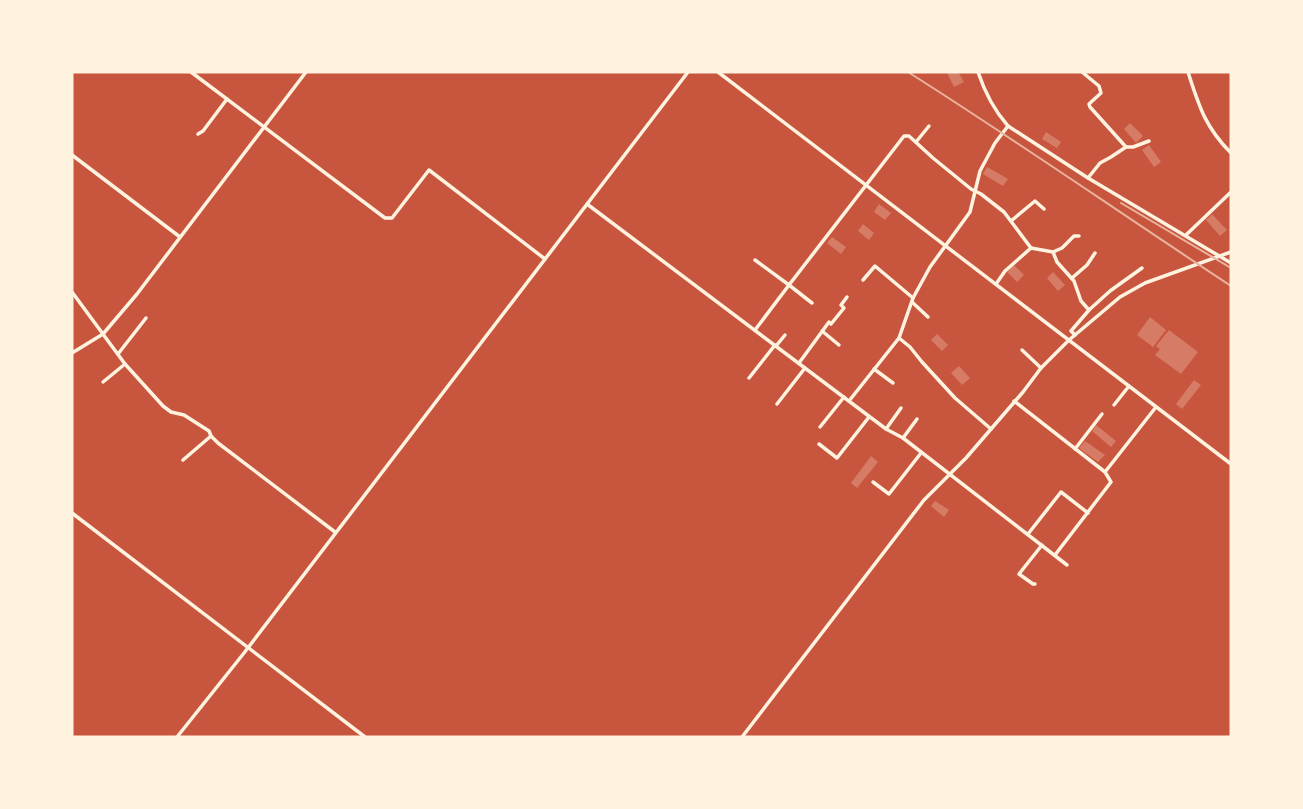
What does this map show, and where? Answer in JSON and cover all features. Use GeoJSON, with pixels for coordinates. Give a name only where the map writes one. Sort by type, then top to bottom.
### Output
{"type":"FeatureCollection","features":[{"type":"Feature","properties":{"kind":"street"},"geometry":{"type":"LineString","coordinates":[[191,72],[386,218],[392,218],[429,170],[545,259]]}},
{"type":"Feature","properties":{"kind":"street"},"geometry":{"type":"LineString","coordinates":[[72,353],[103,334],[306,72]]}},
{"type":"Feature","properties":{"kind":"street"},"geometry":{"type":"LineString","coordinates":[[177,737],[688,72]]}},
{"type":"Feature","properties":{"kind":"street"},"geometry":{"type":"LineString","coordinates":[[718,72],[1231,464]]}},
{"type":"Feature","properties":{"kind":"street"},"geometry":{"type":"LineString","coordinates":[[978,72],[987,98],[1008,126],[1088,178],[1231,263]]}},
{"type":"Feature","properties":{"kind":"street"},"geometry":{"type":"LineString","coordinates":[[1082,72],[1099,86],[1101,93],[1089,104],[1090,107],[1126,147]]}},
{"type":"Feature","properties":{"kind":"street"},"geometry":{"type":"LineString","coordinates":[[1188,72],[1206,123],[1231,153]]}},
{"type":"Feature","properties":{"kind":"street"},"geometry":{"type":"LineString","coordinates":[[198,134],[227,99]]}},
{"type":"Feature","properties":{"kind":"street"},"geometry":{"type":"LineString","coordinates":[[916,142],[929,126]]}},
{"type":"Feature","properties":{"kind":"street"},"geometry":{"type":"LineString","coordinates":[[849,401],[899,338],[913,300],[930,267],[970,212],[981,171],[1008,126]]}},
{"type":"Feature","properties":{"kind":"street"},"geometry":{"type":"LineString","coordinates":[[755,330],[904,136],[909,136],[942,166],[1004,212],[1031,248],[1053,252],[1062,248],[1074,236],[1079,236]]}},
{"type":"Feature","properties":{"kind":"street"},"geometry":{"type":"LineString","coordinates":[[1088,178],[1100,163],[1126,147],[1149,141]]}},
{"type":"Feature","properties":{"kind":"street"},"geometry":{"type":"LineString","coordinates":[[72,155],[180,237]]}},
{"type":"Feature","properties":{"kind":"street"},"geometry":{"type":"LineString","coordinates":[[1186,235],[1231,192]]}},
{"type":"Feature","properties":{"kind":"street"},"geometry":{"type":"LineString","coordinates":[[1012,221],[1035,201],[1044,209]]}},
{"type":"Feature","properties":{"kind":"street"},"geometry":{"type":"LineString","coordinates":[[587,205],[869,417],[902,438],[1067,565]]}},
{"type":"Feature","properties":{"kind":"street"},"geometry":{"type":"LineString","coordinates":[[995,284],[1005,271],[1031,248]]}},
{"type":"Feature","properties":{"kind":"street"},"geometry":{"type":"LineString","coordinates":[[1053,252],[1057,262],[1074,281],[1081,301],[1089,310]]}},
{"type":"Feature","properties":{"kind":"street"},"geometry":{"type":"LineString","coordinates":[[742,737],[924,500],[1069,340],[1120,297],[1145,283],[1231,252]]}},
{"type":"Feature","properties":{"kind":"street"},"geometry":{"type":"LineString","coordinates":[[1072,278],[1087,265],[1095,253]]}},
{"type":"Feature","properties":{"kind":"street"},"geometry":{"type":"LineString","coordinates":[[755,260],[811,303]]}},
{"type":"Feature","properties":{"kind":"street"},"geometry":{"type":"LineString","coordinates":[[863,280],[875,266],[928,317]]}},
{"type":"Feature","properties":{"kind":"street"},"geometry":{"type":"LineString","coordinates":[[1075,335],[1071,331],[1089,310],[1142,268]]}},
{"type":"Feature","properties":{"kind":"street"},"geometry":{"type":"LineString","coordinates":[[72,292],[125,364],[163,406],[184,415],[209,431],[211,436],[335,532]]}},
{"type":"Feature","properties":{"kind":"street"},"geometry":{"type":"LineString","coordinates":[[799,363],[822,331],[844,308],[841,305],[847,297]]}},
{"type":"Feature","properties":{"kind":"street"},"geometry":{"type":"LineString","coordinates":[[118,354],[146,318]]}},
{"type":"Feature","properties":{"kind":"street"},"geometry":{"type":"LineString","coordinates":[[822,331],[839,345]]}},
{"type":"Feature","properties":{"kind":"street"},"geometry":{"type":"LineString","coordinates":[[749,378],[785,335]]}},
{"type":"Feature","properties":{"kind":"street"},"geometry":{"type":"LineString","coordinates":[[899,338],[955,398],[991,429]]}},
{"type":"Feature","properties":{"kind":"street"},"geometry":{"type":"LineString","coordinates":[[1022,350],[1041,368]]}},
{"type":"Feature","properties":{"kind":"street"},"geometry":{"type":"LineString","coordinates":[[103,382],[125,364]]}},
{"type":"Feature","properties":{"kind":"street"},"geometry":{"type":"LineString","coordinates":[[777,404],[805,368]]}},
{"type":"Feature","properties":{"kind":"street"},"geometry":{"type":"LineString","coordinates":[[874,369],[893,383]]}},
{"type":"Feature","properties":{"kind":"street"},"geometry":{"type":"LineString","coordinates":[[1114,405],[1129,386]]}},
{"type":"Feature","properties":{"kind":"street"},"geometry":{"type":"LineString","coordinates":[[820,427],[844,397]]}},
{"type":"Feature","properties":{"kind":"street"},"geometry":{"type":"LineString","coordinates":[[1014,401],[1105,472],[1111,482],[1055,555]]}},
{"type":"Feature","properties":{"kind":"street"},"geometry":{"type":"LineString","coordinates":[[1105,472],[1156,407]]}},
{"type":"Feature","properties":{"kind":"street"},"geometry":{"type":"LineString","coordinates":[[886,429],[901,408]]}},
{"type":"Feature","properties":{"kind":"street"},"geometry":{"type":"LineString","coordinates":[[1075,449],[1101,414]]}},
{"type":"Feature","properties":{"kind":"street"},"geometry":{"type":"LineString","coordinates":[[819,444],[837,458],[869,417]]}},
{"type":"Feature","properties":{"kind":"street"},"geometry":{"type":"LineString","coordinates":[[902,438],[917,419]]}},
{"type":"Feature","properties":{"kind":"street"},"geometry":{"type":"LineString","coordinates":[[183,460],[211,436]]}},
{"type":"Feature","properties":{"kind":"street"},"geometry":{"type":"LineString","coordinates":[[873,482],[889,494],[921,453]]}},
{"type":"Feature","properties":{"kind":"street"},"geometry":{"type":"LineString","coordinates":[[1028,534],[1061,492],[1088,513]]}},
{"type":"Feature","properties":{"kind":"street"},"geometry":{"type":"LineString","coordinates":[[72,513],[365,737]]}},
{"type":"Feature","properties":{"kind":"street"},"geometry":{"type":"LineString","coordinates":[[1035,584],[1019,574],[1042,545]]}},
{"type":"Feature","properties":{"kind":"building"},"geometry":{"type":"Polygon","coordinates":[[[958,72],[964,82],[954,87],[947,73],[958,72]]]}},
{"type":"Feature","properties":{"kind":"building"},"geometry":{"type":"Polygon","coordinates":[[[1130,123],[1143,136],[1136,143],[1124,129],[1130,123]]]}},
{"type":"Feature","properties":{"kind":"building"},"geometry":{"type":"Polygon","coordinates":[[[1046,132],[1061,142],[1057,148],[1042,139],[1046,132]]]}},
{"type":"Feature","properties":{"kind":"building"},"geometry":{"type":"Polygon","coordinates":[[[1149,145],[1161,162],[1154,167],[1142,150],[1149,145]]]}},
{"type":"Feature","properties":{"kind":"building"},"geometry":{"type":"Polygon","coordinates":[[[987,167],[1008,179],[1003,186],[983,174],[987,167]]]}},
{"type":"Feature","properties":{"kind":"building"},"geometry":{"type":"Polygon","coordinates":[[[879,204],[891,213],[885,220],[874,212],[879,204]]]}},
{"type":"Feature","properties":{"kind":"building"},"geometry":{"type":"Polygon","coordinates":[[[1212,214],[1227,230],[1220,236],[1206,220],[1212,214]]]}},
{"type":"Feature","properties":{"kind":"building"},"geometry":{"type":"Polygon","coordinates":[[[863,224],[874,233],[869,240],[858,231],[863,224]]]}},
{"type":"Feature","properties":{"kind":"building"},"geometry":{"type":"Polygon","coordinates":[[[832,237],[846,247],[841,254],[827,243],[832,237]]]}},
{"type":"Feature","properties":{"kind":"building"},"geometry":{"type":"Polygon","coordinates":[[[1014,265],[1024,275],[1017,282],[1007,272],[1014,265]]]}},
{"type":"Feature","properties":{"kind":"building"},"geometry":{"type":"Polygon","coordinates":[[[1053,272],[1065,285],[1058,291],[1047,278],[1053,272]]]}},
{"type":"Feature","properties":{"kind":"building"},"geometry":{"type":"Polygon","coordinates":[[[1150,317],[1166,330],[1153,347],[1137,335],[1150,317]]]}},
{"type":"Feature","properties":{"kind":"building"},"geometry":{"type":"Polygon","coordinates":[[[1169,330],[1198,352],[1181,374],[1155,355],[1160,349],[1156,346],[1169,330]]]}},
{"type":"Feature","properties":{"kind":"building"},"geometry":{"type":"Polygon","coordinates":[[[937,334],[948,345],[942,351],[931,340],[937,334]]]}},
{"type":"Feature","properties":{"kind":"building"},"geometry":{"type":"Polygon","coordinates":[[[959,366],[970,378],[962,385],[951,373],[959,366]]]}},
{"type":"Feature","properties":{"kind":"building"},"geometry":{"type":"Polygon","coordinates":[[[1194,380],[1201,385],[1182,409],[1176,404],[1194,380]]]}},
{"type":"Feature","properties":{"kind":"building"},"geometry":{"type":"Polygon","coordinates":[[[1096,425],[1116,441],[1111,447],[1092,431],[1096,425]]]}},
{"type":"Feature","properties":{"kind":"building"},"geometry":{"type":"Polygon","coordinates":[[[1085,441],[1105,455],[1098,462],[1079,448],[1085,441]]]}},
{"type":"Feature","properties":{"kind":"building"},"geometry":{"type":"Polygon","coordinates":[[[871,456],[878,462],[857,488],[851,483],[871,456]]]}},
{"type":"Feature","properties":{"kind":"building"},"geometry":{"type":"Polygon","coordinates":[[[935,501],[949,510],[944,517],[931,506],[935,501]]]}},
{"type":"Feature","properties":{"kind":"railway"},"geometry":{"type":"LineString","coordinates":[[908,72],[1231,286]]}},
{"type":"Feature","properties":{"kind":"railway"},"geometry":{"type":"LineString","coordinates":[[1121,203],[1231,268]]}}]}
